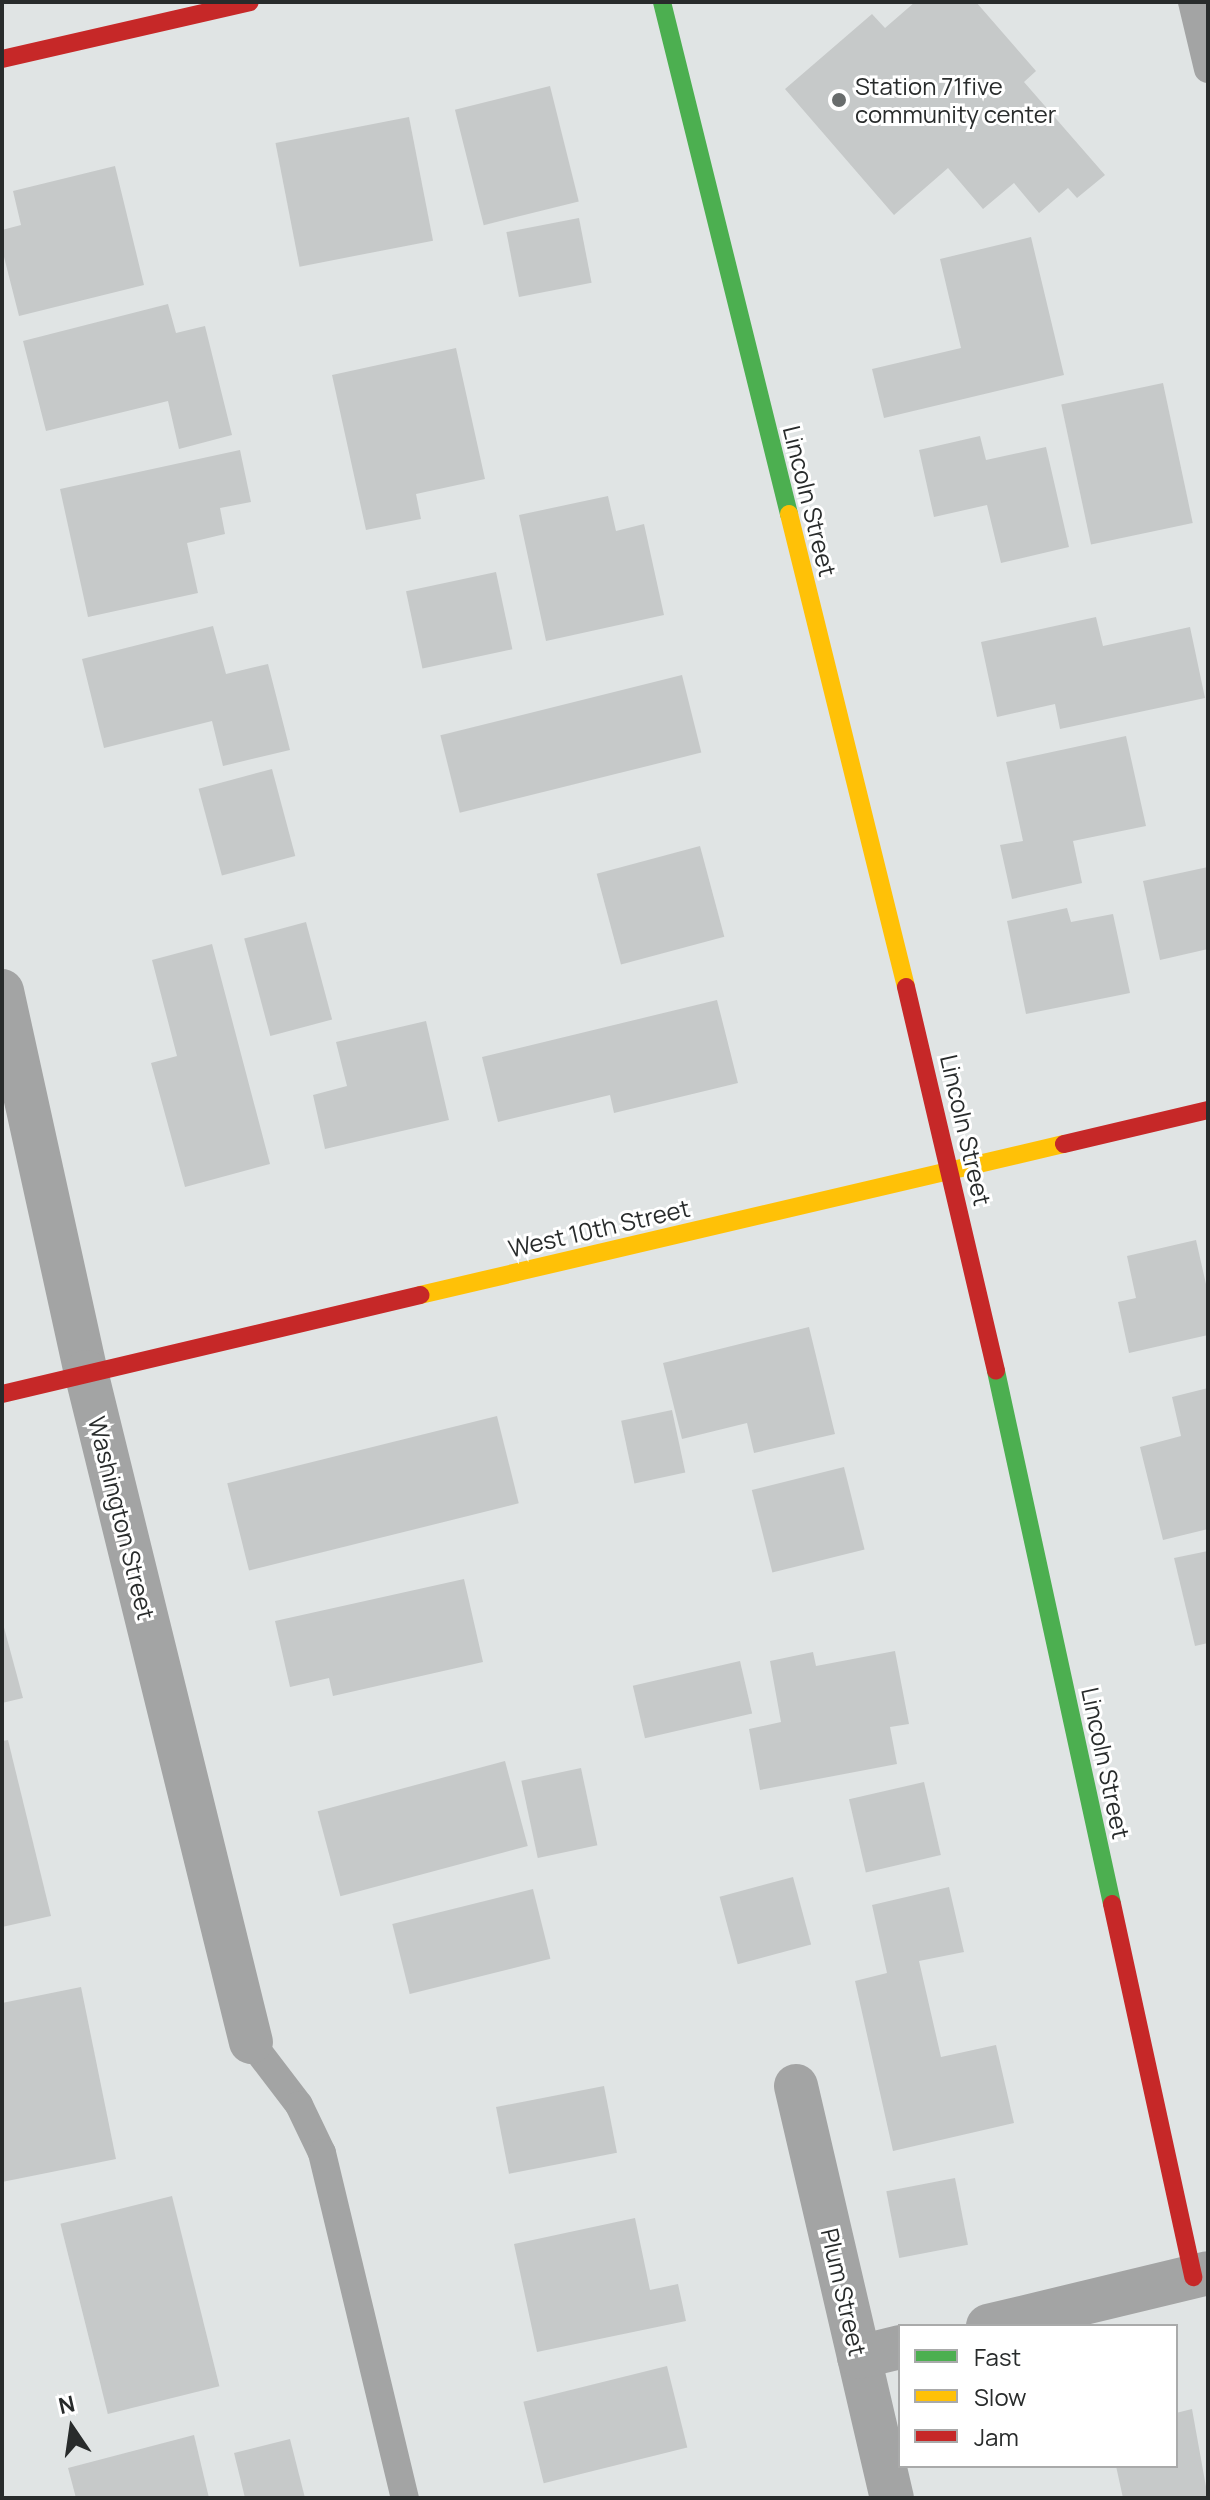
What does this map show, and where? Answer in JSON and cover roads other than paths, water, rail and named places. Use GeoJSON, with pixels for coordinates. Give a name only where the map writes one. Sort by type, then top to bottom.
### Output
{"type":"FeatureCollection","features":[{"type":"Feature","properties":{"kind":"street"},"geometry":{"type":"LineString","coordinates":[[2,59],[215,6],[250,2]]}},
{"type":"Feature","properties":{"kind":"street","name":"Lincoln Street"},"geometry":{"type":"LineString","coordinates":[[662,2],[952,1170],[1201,2275]]}},
{"type":"Feature","properties":{"kind":"street","name":"Washington Street"},"geometry":{"type":"LineString","coordinates":[[2,991],[86,1372],[251,2042]]}},
{"type":"Feature","properties":{"kind":"street","name":"West 10th Street"},"geometry":{"type":"LineString","coordinates":[[2,1394],[1208,1110]]}},
{"type":"Feature","properties":{"kind":"street","name":"Plum Street"},"geometry":{"type":"LineString","coordinates":[[796,2086],[880,2352],[892,2498]]}},
{"type":"Feature","properties":{"kind":"street"},"geometry":{"type":"LineString","coordinates":[[996,2324],[1201,2275]]}},
{"type":"Feature","properties":{"kind":"lane"},"geometry":{"type":"LineString","coordinates":[[1192,2],[1208,69]]}},
{"type":"Feature","properties":{"kind":"lane"},"geometry":{"type":"LineString","coordinates":[[251,2042],[299,2105],[322,2153],[405,2498]]}},
{"type":"Feature","properties":{"kind":"place","name":"Station 71five community center"},"geometry":{"type":"Point","coordinates":[839,100]}}]}
